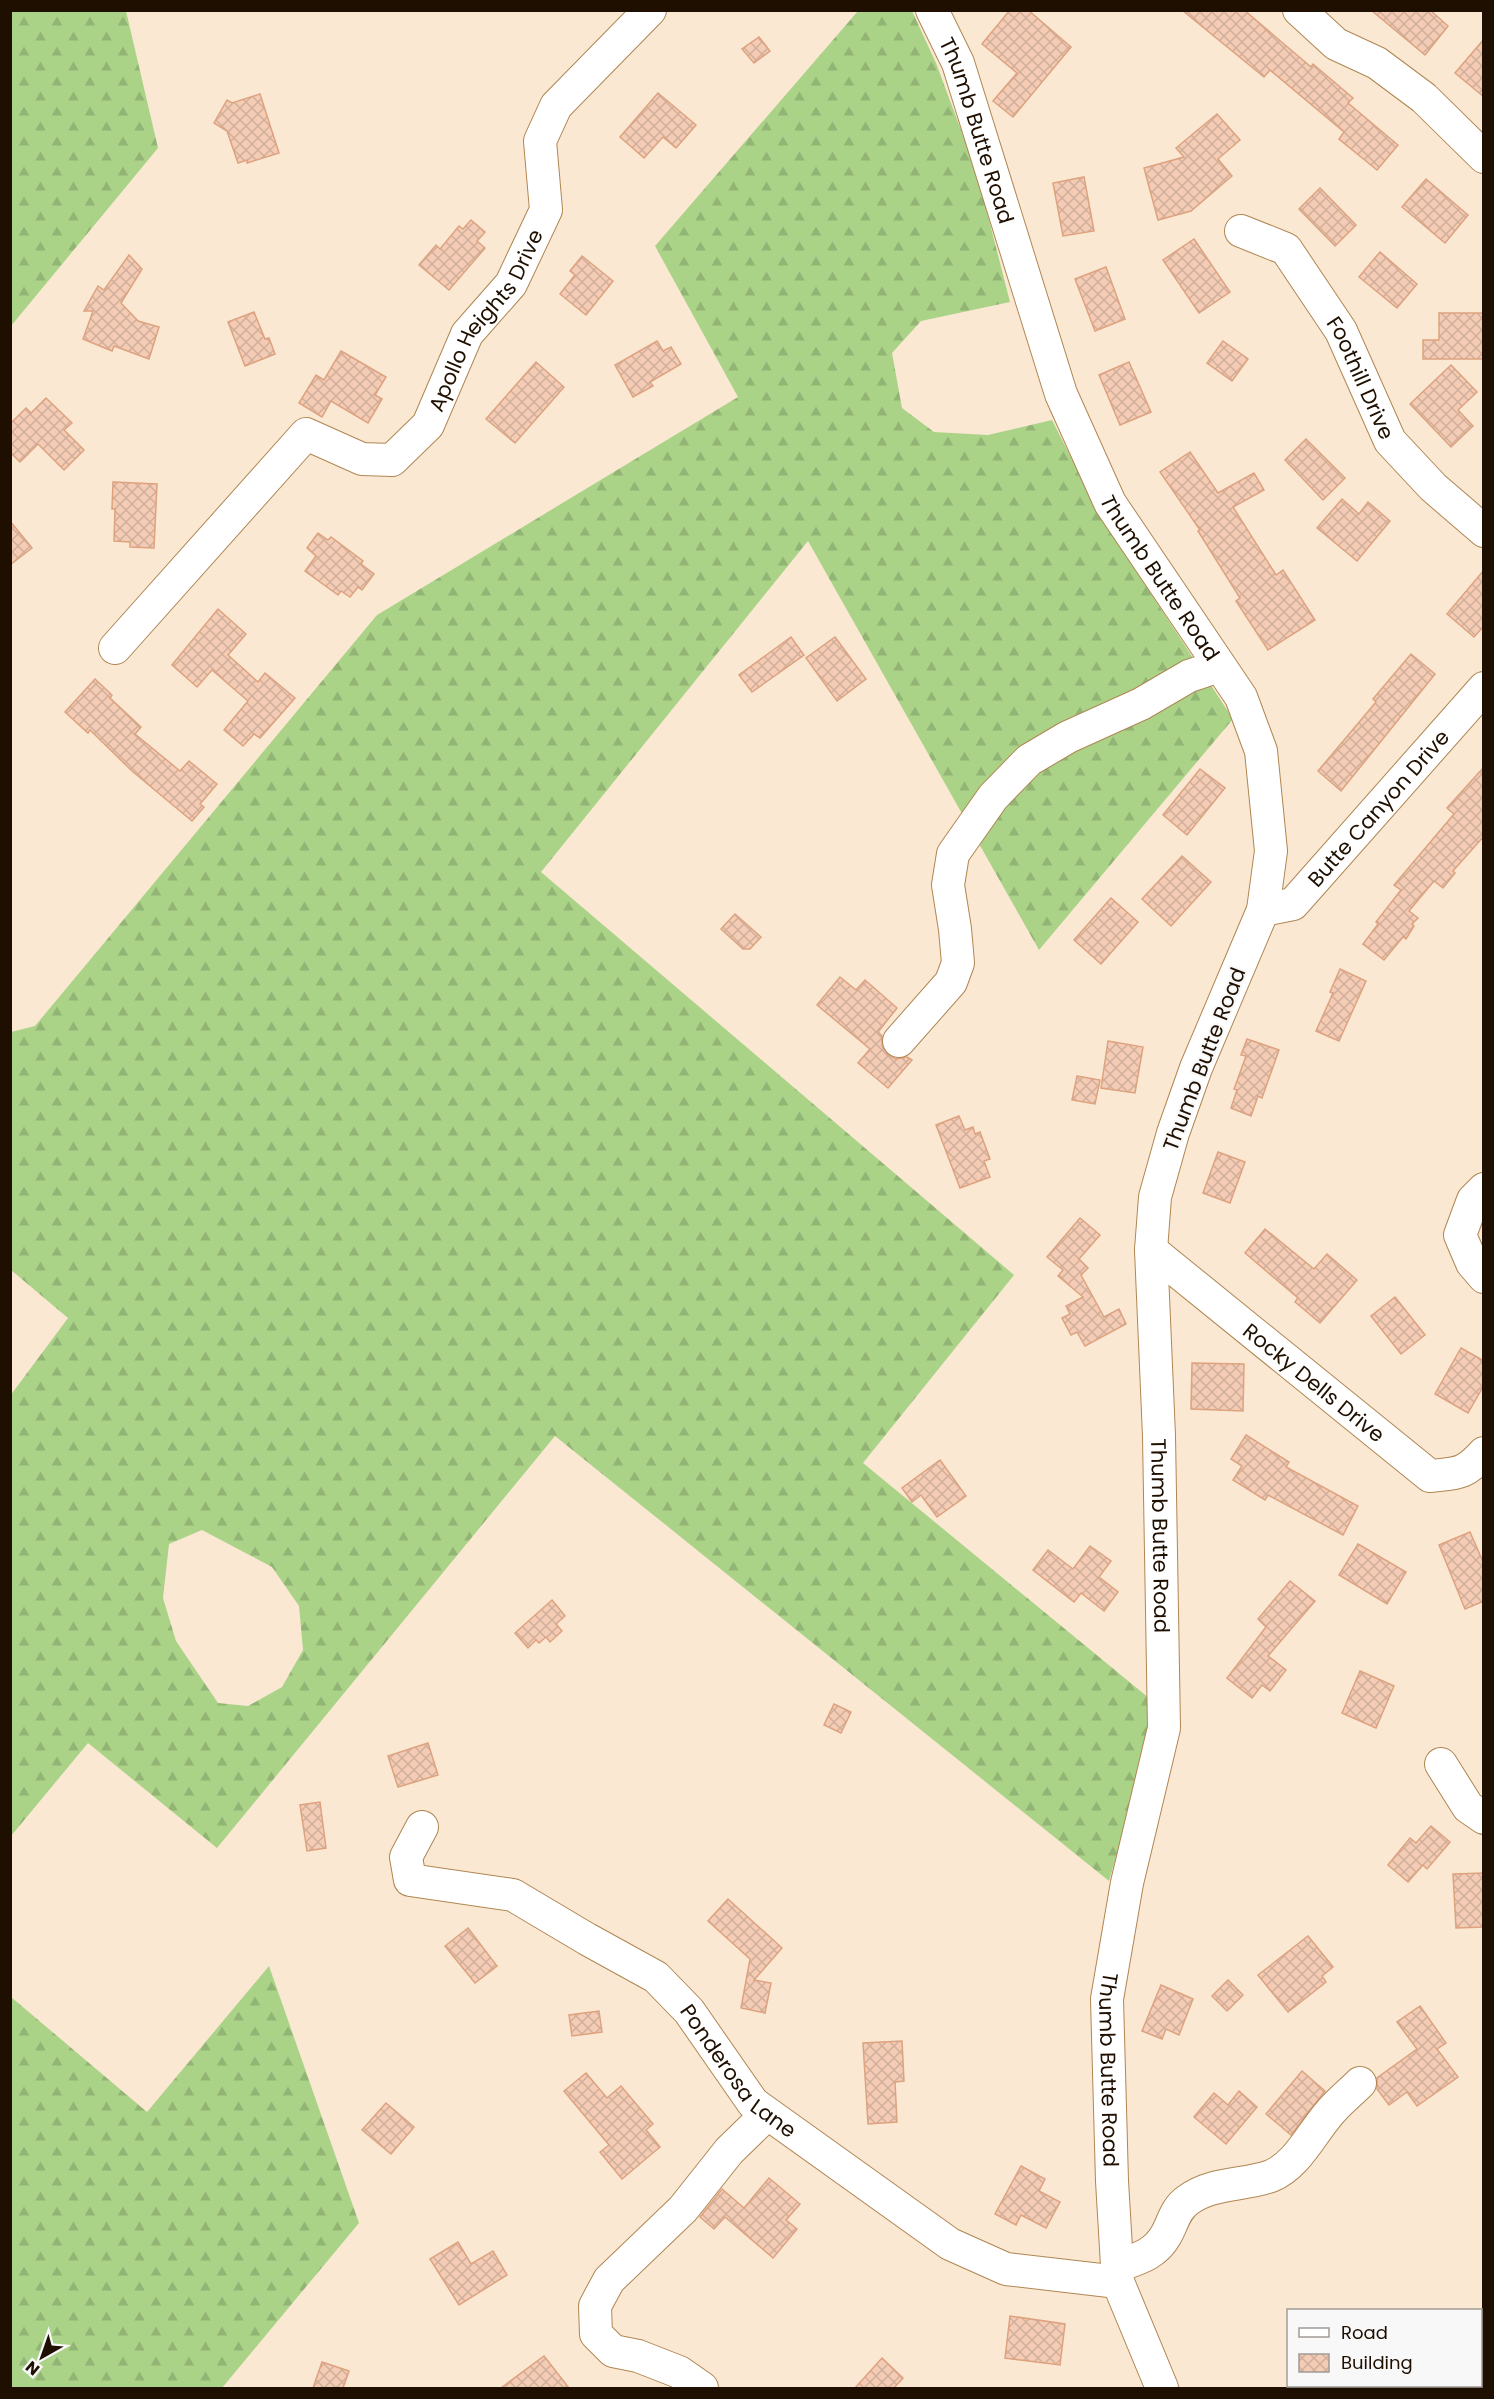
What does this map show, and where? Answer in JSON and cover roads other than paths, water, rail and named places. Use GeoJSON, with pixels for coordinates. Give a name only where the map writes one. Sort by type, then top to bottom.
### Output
{"type":"FeatureCollection","features":[{"type":"Feature","properties":{"kind":"street","name":"Thumb Butte Road"},"geometry":{"type":"LineString","coordinates":[[932,10],[958,63],[1061,394],[1110,503],[1241,697],[1261,751],[1271,851],[1263,910],[1196,1068],[1173,1133],[1155,1197],[1151,1250],[1159,1436],[1164,1728],[1127,1883],[1107,1999],[1112,2181],[1118,2274],[1162,2388]]}},
{"type":"Feature","properties":{"kind":"street"},"geometry":{"type":"LineString","coordinates":[[1299,10],[1336,44],[1377,63],[1424,98],[1484,157]]}},
{"type":"Feature","properties":{"kind":"street","name":"Apollo Heights Drive"},"geometry":{"type":"LineString","coordinates":[[115,648],[306,434],[362,459],[392,460],[428,425],[467,334],[511,284],[546,210],[540,141],[556,106],[647,12]]}},
{"type":"Feature","properties":{"kind":"street","name":"Foothill Drive"},"geometry":{"type":"LineString","coordinates":[[1241,231],[1286,249],[1341,330],[1390,441],[1433,487],[1484,531]]}},
{"type":"Feature","properties":{"kind":"street"},"geometry":{"type":"LineString","coordinates":[[900,1041],[951,982],[957,963],[955,929],[948,885],[953,854],[993,797],[1029,760],[1068,737],[1141,704],[1189,676],[1219,666]]}},
{"type":"Feature","properties":{"kind":"street","name":"Butte Canyon Drive"},"geometry":{"type":"LineString","coordinates":[[1263,910],[1293,904],[1484,688]]}},
{"type":"Feature","properties":{"kind":"street"},"geometry":{"type":"LineString","coordinates":[[1484,1189],[1473,1200],[1460,1235],[1472,1263],[1484,1277]]}},
{"type":"Feature","properties":{"kind":"street","name":"Rocky Dells Drive"},"geometry":{"type":"LineString","coordinates":[[1151,1250],[1430,1476],[1469,1469],[1484,1453]]}},
{"type":"Feature","properties":{"kind":"street"},"geometry":{"type":"LineString","coordinates":[[1441,1764],[1468,1807],[1484,1818]]}},
{"type":"Feature","properties":{"kind":"street","name":"Ponderosa Lane"},"geometry":{"type":"LineString","coordinates":[[422,1827],[406,1857],[410,1880],[513,1895],[656,1977],[689,2011],[753,2103],[950,2244],[1006,2269],[1118,2274]]}},
{"type":"Feature","properties":{"kind":"street"},"geometry":{"type":"LineString","coordinates":[[1118,2274],[1156,2248],[1166,2235],[1175,2214],[1185,2202],[1199,2193],[1271,2176],[1288,2165],[1328,2113],[1360,2083]]}},
{"type":"Feature","properties":{"kind":"street"},"geometry":{"type":"LineString","coordinates":[[702,2388],[679,2372],[638,2356],[613,2351],[596,2334],[595,2306],[609,2280],[683,2209],[729,2151],[767,2114]]}}]}
